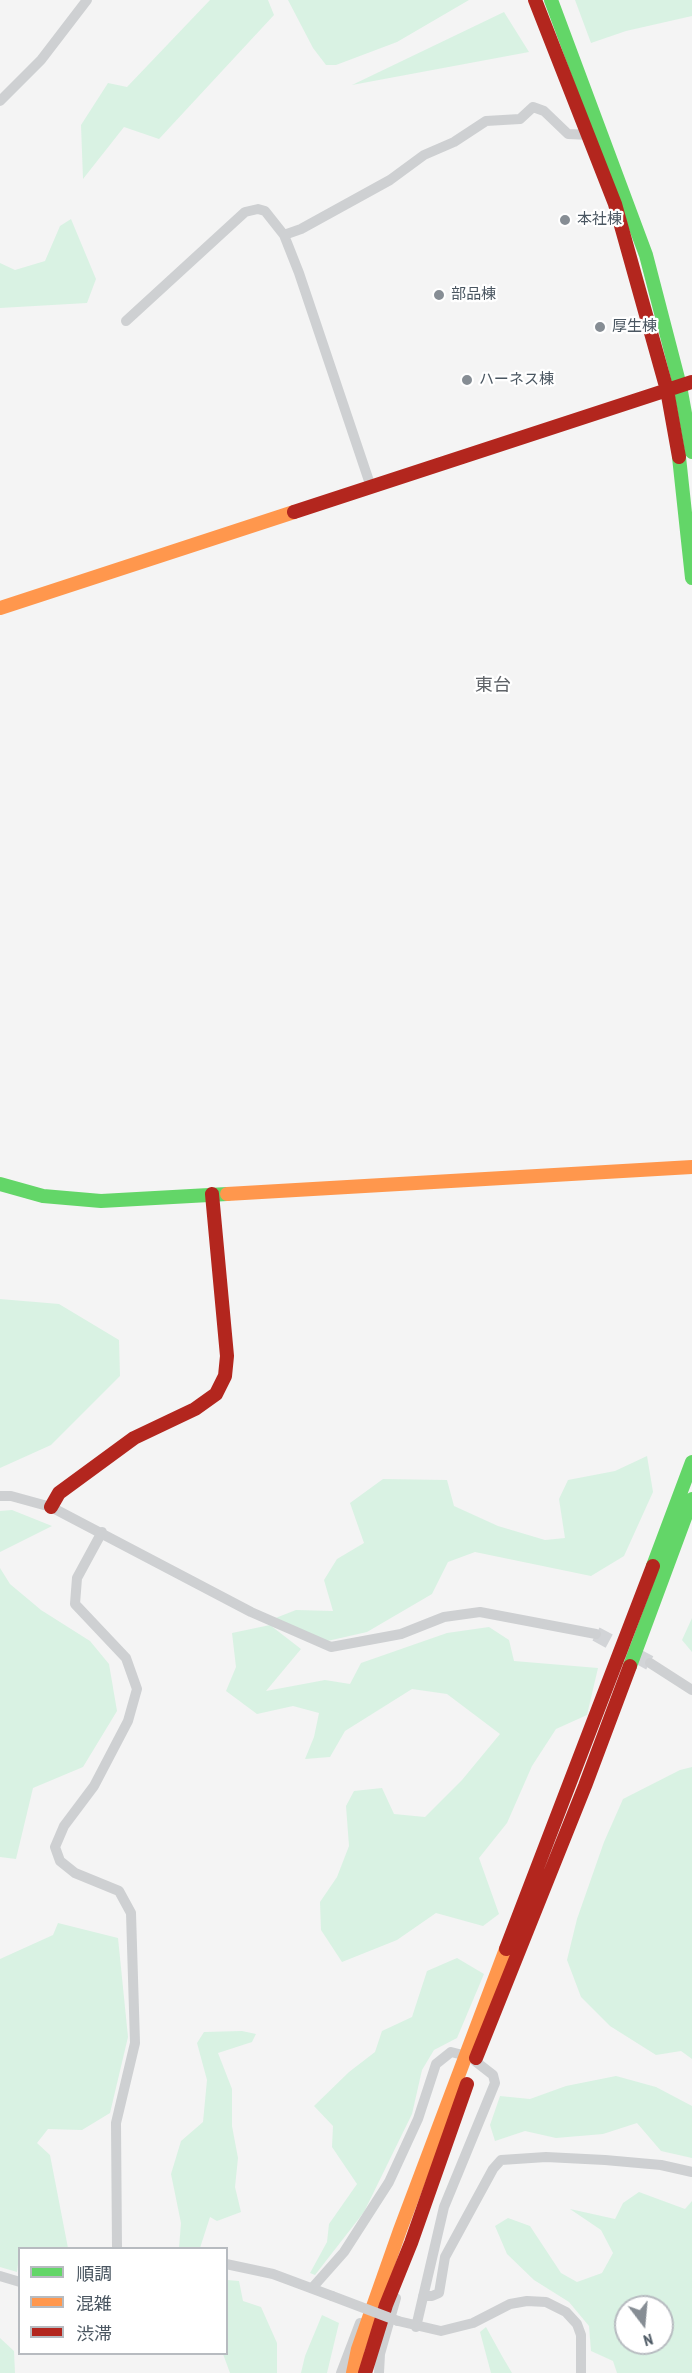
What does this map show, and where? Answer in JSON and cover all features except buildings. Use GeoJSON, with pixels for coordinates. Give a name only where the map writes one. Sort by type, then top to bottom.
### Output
{"type":"FeatureCollection","features":[{"type":"Feature","properties":{"kind":"street"},"geometry":{"type":"LineString","coordinates":[[0,101],[41,60],[87,0]]}},
{"type":"Feature","properties":{"kind":"street"},"geometry":{"type":"LineString","coordinates":[[535,0],[590,135],[680,386],[680,459],[692,578]]}},
{"type":"Feature","properties":{"kind":"street"},"geometry":{"type":"LineString","coordinates":[[551,0],[635,221],[680,386],[692,452]]}},
{"type":"Feature","properties":{"kind":"street"},"geometry":{"type":"LineString","coordinates":[[284,235],[390,180],[424,155],[454,142],[486,121],[520,119],[533,107],[544,111],[568,134],[590,135]]}},
{"type":"Feature","properties":{"kind":"street"},"geometry":{"type":"LineString","coordinates":[[126,321],[245,213],[265,211],[284,235],[299,273],[371,488]]}},
{"type":"Feature","properties":{"kind":"street"},"geometry":{"type":"LineString","coordinates":[[0,608],[680,386]]}},
{"type":"Feature","properties":{"kind":"street"},"geometry":{"type":"LineString","coordinates":[[0,1184],[43,1196],[92,1200],[692,1167]]}},
{"type":"Feature","properties":{"kind":"street"},"geometry":{"type":"LineString","coordinates":[[51,1507],[59,1493],[134,1438],[195,1409],[216,1394],[225,1376],[227,1356],[212,1194]]}},
{"type":"Feature","properties":{"kind":"street"},"geometry":{"type":"LineString","coordinates":[[379,2373],[380,2354],[411,2243],[471,2058],[692,1462]]}},
{"type":"Feature","properties":{"kind":"street"},"geometry":{"type":"LineString","coordinates":[[0,1496],[11,1496],[51,1507],[251,1612],[331,1647],[401,1634],[444,1617],[480,1612],[596,1634]]}},
{"type":"Feature","properties":{"kind":"street"},"geometry":{"type":"LineString","coordinates":[[341,2373],[585,1786],[692,1499]]}},
{"type":"Feature","properties":{"kind":"street"},"geometry":{"type":"LineString","coordinates":[[102,1532],[77,1578],[75,1604],[126,1658],[136,1689],[128,1721],[94,1786],[64,1826],[56,1847],[60,1862],[75,1872],[119,1891],[131,1913],[135,2043],[116,2122],[117,2247]]}},
{"type":"Feature","properties":{"kind":"street"},"geometry":{"type":"LineString","coordinates":[[650,1663],[692,1690]]}},
{"type":"Feature","properties":{"kind":"street"},"geometry":{"type":"LineString","coordinates":[[313,2287],[344,2252],[389,2182],[418,2119],[436,2064],[451,2052],[471,2058],[493,2075],[495,2083],[444,2207],[416,2327]]}},
{"type":"Feature","properties":{"kind":"street"},"geometry":{"type":"LineString","coordinates":[[423,2296],[439,2293],[445,2257],[493,2169],[501,2160],[546,2157],[605,2160],[661,2165],[692,2172]]}},
{"type":"Feature","properties":{"kind":"street"},"geometry":{"type":"LineString","coordinates":[[353,2373],[358,2349],[400,2230]]}},
{"type":"Feature","properties":{"kind":"street"},"geometry":{"type":"LineString","coordinates":[[365,2373],[386,2305],[411,2243]]}},
{"type":"Feature","properties":{"kind":"street"},"geometry":{"type":"LineString","coordinates":[[228,2264],[273,2274],[313,2287],[398,2321],[441,2331],[458,2329],[510,2304],[527,2301],[546,2302],[566,2312],[577,2324],[581,2335],[582,2373]]}},
{"type":"Feature","properties":{"kind":"street"},"geometry":{"type":"LineString","coordinates":[[0,2276],[18,2281]]}},
{"type":"Feature","properties":{"kind":"green space"},"geometry":{"type":"Polygon","coordinates":[[[210,0],[268,0],[274,15],[159,139],[124,127],[83,179],[81,125],[108,83],[127,87],[210,0]]]}},
{"type":"Feature","properties":{"kind":"green space"},"geometry":{"type":"Polygon","coordinates":[[[288,0],[469,0],[397,42],[336,65],[326,65],[313,48],[288,0]]]}},
{"type":"Feature","properties":{"kind":"green space"},"geometry":{"type":"Polygon","coordinates":[[[575,0],[692,0],[692,16],[626,31],[591,43],[575,0]]]}},
{"type":"Feature","properties":{"kind":"green space"},"geometry":{"type":"Polygon","coordinates":[[[504,12],[529,52],[352,85],[504,12]]]}},
{"type":"Feature","properties":{"kind":"green space"},"geometry":{"type":"Polygon","coordinates":[[[71,219],[96,279],[87,303],[0,308],[0,263],[15,270],[45,261],[60,226],[71,219]]]}},
{"type":"Feature","properties":{"kind":"green space"},"geometry":{"type":"Polygon","coordinates":[[[0,1299],[59,1304],[119,1340],[120,1376],[51,1445],[0,1468],[0,1299]]]}},
{"type":"Feature","properties":{"kind":"green space"},"geometry":{"type":"Polygon","coordinates":[[[647,1456],[653,1492],[624,1556],[591,1576],[475,1552],[448,1562],[432,1594],[367,1632],[323,1642],[273,1619],[296,1610],[333,1611],[324,1580],[337,1559],[364,1543],[350,1503],[383,1479],[447,1480],[454,1506],[498,1526],[545,1540],[565,1538],[559,1499],[568,1480],[615,1471],[647,1456]]]}},
{"type":"Feature","properties":{"kind":"green space"},"geometry":{"type":"Polygon","coordinates":[[[12,1510],[52,1526],[0,1552],[0,1511],[12,1510]]]}},
{"type":"Feature","properties":{"kind":"green space"},"geometry":{"type":"Polygon","coordinates":[[[0,1568],[10,1584],[41,1610],[90,1641],[109,1664],[117,1711],[83,1767],[33,1788],[16,1859],[0,1857],[0,1568]]]}},
{"type":"Feature","properties":{"kind":"green space"},"geometry":{"type":"Polygon","coordinates":[[[692,1618],[692,1652],[682,1640],[692,1618]]]}},
{"type":"Feature","properties":{"kind":"green space"},"geometry":{"type":"Polygon","coordinates":[[[270,1625],[301,1649],[266,1691],[325,1680],[350,1684],[361,1663],[447,1633],[489,1627],[509,1640],[514,1661],[598,1668],[587,1715],[556,1729],[532,1766],[507,1823],[479,1858],[499,1914],[483,1926],[436,1913],[397,1940],[342,1962],[321,1930],[320,1902],[337,1877],[349,1846],[346,1806],[354,1791],[382,1788],[394,1814],[425,1817],[462,1780],[500,1734],[447,1694],[412,1689],[345,1731],[330,1757],[305,1759],[314,1737],[319,1713],[293,1706],[257,1714],[226,1691],[236,1667],[232,1633],[270,1625]]]}},
{"type":"Feature","properties":{"kind":"green space"},"geometry":{"type":"Polygon","coordinates":[[[692,1767],[692,2059],[681,2051],[656,2055],[610,2026],[581,1997],[567,1960],[577,1919],[604,1842],[623,1799],[680,1770],[692,1767]]]}},
{"type":"Feature","properties":{"kind":"green space"},"geometry":{"type":"Polygon","coordinates":[[[58,1923],[118,1938],[128,2037],[110,2113],[82,2130],[48,2129],[37,2143],[50,2155],[68,2247],[18,2247],[17,2272],[0,2267],[0,1959],[53,1935],[58,1923]]]}},
{"type":"Feature","properties":{"kind":"green space"},"geometry":{"type":"Polygon","coordinates":[[[457,1958],[484,1974],[457,2038],[434,2050],[422,2070],[412,2114],[364,2212],[315,2275],[310,2273],[327,2242],[329,2224],[357,2184],[332,2147],[333,2126],[314,2106],[349,2072],[375,2052],[382,2031],[412,2017],[427,1971],[457,1958]]]}},
{"type":"Feature","properties":{"kind":"green space"},"geometry":{"type":"Polygon","coordinates":[[[242,2031],[256,2034],[252,2042],[218,2053],[232,2089],[232,2126],[238,2158],[235,2187],[241,2212],[217,2221],[210,2217],[200,2247],[179,2247],[181,2223],[171,2174],[181,2141],[203,2122],[207,2080],[197,2043],[204,2032],[242,2031]]]}},
{"type":"Feature","properties":{"kind":"green space"},"geometry":{"type":"Polygon","coordinates":[[[616,2076],[656,2087],[692,2106],[692,2158],[661,2151],[637,2123],[603,2134],[556,2138],[525,2131],[495,2141],[490,2125],[500,2096],[530,2099],[566,2086],[616,2076]]]}},
{"type":"Feature","properties":{"kind":"green space"},"geometry":{"type":"Polygon","coordinates":[[[639,2192],[685,2209],[692,2201],[692,2373],[617,2373],[613,2361],[591,2351],[589,2326],[569,2302],[534,2280],[507,2254],[495,2226],[508,2218],[530,2226],[561,2273],[577,2282],[602,2273],[613,2253],[601,2230],[570,2209],[615,2219],[623,2203],[639,2192]]]}},
{"type":"Feature","properties":{"kind":"green space"},"geometry":{"type":"Polygon","coordinates":[[[228,2280],[239,2281],[243,2301],[261,2307],[277,2343],[277,2373],[230,2373],[223,2355],[228,2355],[228,2280]]]}},
{"type":"Feature","properties":{"kind":"green space"},"geometry":{"type":"Polygon","coordinates":[[[322,2315],[339,2323],[327,2373],[301,2373],[305,2356],[322,2315]]]}},
{"type":"Feature","properties":{"kind":"green space"},"geometry":{"type":"Polygon","coordinates":[[[486,2327],[512,2373],[491,2373],[480,2332],[486,2327]]]}},
{"type":"Feature","properties":{"kind":"green space"},"geometry":{"type":"Polygon","coordinates":[[[0,2338],[14,2351],[15,2373],[0,2373],[0,2338]]]}},
{"type":"Feature","properties":{"kind":"tunnel"},"geometry":{"type":"LineString","coordinates":[[596,1634],[650,1663]]}},
{"type":"Feature","properties":{"kind":"traffic: fast"},"geometry":{"type":"LineString","coordinates":[[551,0],[646,255],[680,386],[692,452]]}},
{"type":"Feature","properties":{"kind":"traffic: fast"},"geometry":{"type":"LineString","coordinates":[[679,457],[692,578]]}},
{"type":"Feature","properties":{"kind":"traffic: fast"},"geometry":{"type":"LineString","coordinates":[[0,1184],[43,1196],[101,1201],[227,1194]]}},
{"type":"Feature","properties":{"kind":"traffic: fast"},"geometry":{"type":"LineString","coordinates":[[653,1566],[692,1462]]}},
{"type":"Feature","properties":{"kind":"traffic: fast"},"geometry":{"type":"LineString","coordinates":[[630,1666],[692,1499]]}},
{"type":"Feature","properties":{"kind":"traffic: slow"},"geometry":{"type":"LineString","coordinates":[[0,608],[294,512]]}},
{"type":"Feature","properties":{"kind":"traffic: slow"},"geometry":{"type":"LineString","coordinates":[[227,1194],[692,1167]]}},
{"type":"Feature","properties":{"kind":"traffic: slow"},"geometry":{"type":"LineString","coordinates":[[353,2373],[358,2349],[400,2230],[506,1949]]}},
{"type":"Feature","properties":{"kind":"traffic: jam"},"geometry":{"type":"LineString","coordinates":[[535,0],[615,204],[667,390],[679,457]]}},
{"type":"Feature","properties":{"kind":"traffic: jam"},"geometry":{"type":"LineString","coordinates":[[294,512],[692,382]]}},
{"type":"Feature","properties":{"kind":"traffic: jam"},"geometry":{"type":"LineString","coordinates":[[51,1507],[59,1493],[134,1438],[195,1409],[216,1394],[225,1376],[227,1356],[212,1194]]}},
{"type":"Feature","properties":{"kind":"traffic: jam"},"geometry":{"type":"LineString","coordinates":[[506,1949],[653,1566]]}},
{"type":"Feature","properties":{"kind":"traffic: jam"},"geometry":{"type":"LineString","coordinates":[[476,2058],[585,1786],[630,1666]]}},
{"type":"Feature","properties":{"kind":"traffic: jam"},"geometry":{"type":"LineString","coordinates":[[365,2373],[386,2305],[411,2243],[467,2084]]}},
{"type":"Feature","properties":{"kind":"place","name":"本社棟"},"geometry":{"type":"Point","coordinates":[565,220]}},
{"type":"Feature","properties":{"kind":"place","name":"部品棟"},"geometry":{"type":"Point","coordinates":[439,295]}},
{"type":"Feature","properties":{"kind":"place","name":"厚生棟"},"geometry":{"type":"Point","coordinates":[600,327]}},
{"type":"Feature","properties":{"kind":"place","name":"ハーネス棟"},"geometry":{"type":"Point","coordinates":[467,380]}},
{"type":"Feature","properties":{"kind":"district","name":"東台"},"geometry":{"type":"Point","coordinates":[493,686]}}]}
